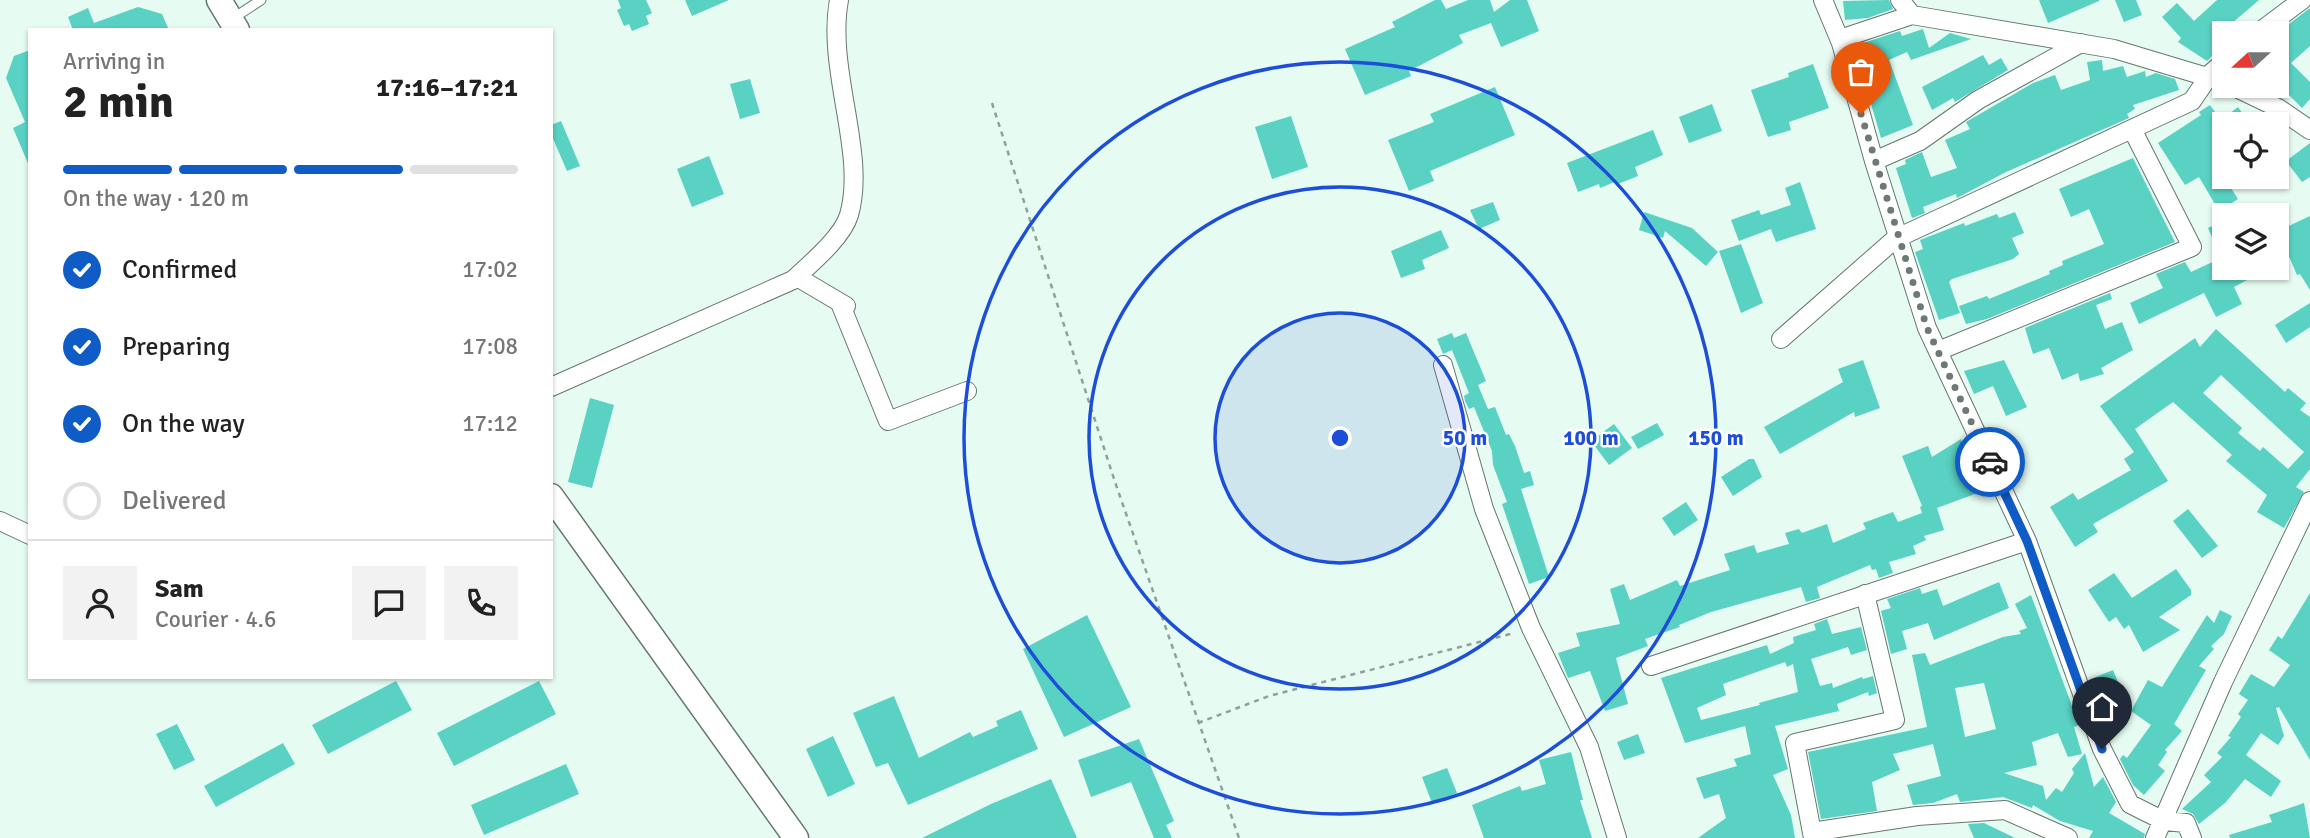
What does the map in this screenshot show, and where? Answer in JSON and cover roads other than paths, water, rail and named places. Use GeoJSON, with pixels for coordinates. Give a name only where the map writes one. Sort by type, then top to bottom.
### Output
{"type":"FeatureCollection","features":[{"type":"Feature","properties":{"kind":"street"},"geometry":{"type":"LineString","coordinates":[[553,386],[797,277],[822,254],[849,216],[854,170],[834,26],[839,0]]}},
{"type":"Feature","properties":{"kind":"street"},"geometry":{"type":"LineString","coordinates":[[1823,0],[1840,40],[1874,161],[1927,328],[2027,541],[2102,749],[2130,804],[2164,821],[2186,823],[2192,838]]}},
{"type":"Feature","properties":{"kind":"street"},"geometry":{"type":"LineString","coordinates":[[1900,0],[1912,15]]}},
{"type":"Feature","properties":{"kind":"street"},"geometry":{"type":"LineString","coordinates":[[2274,21],[2302,0]]}},
{"type":"Feature","properties":{"kind":"street"},"geometry":{"type":"LineString","coordinates":[[1840,40],[1912,15],[2081,43],[2212,78]]}},
{"type":"Feature","properties":{"kind":"street"},"geometry":{"type":"LineString","coordinates":[[1874,161],[1920,141],[1978,100],[2081,43]]}},
{"type":"Feature","properties":{"kind":"street"},"geometry":{"type":"LineString","coordinates":[[1781,339],[1898,237],[2192,101],[2212,83]]}},
{"type":"Feature","properties":{"kind":"street"},"geometry":{"type":"LineString","coordinates":[[2257,98],[2278,108],[2310,130]]}},
{"type":"Feature","properties":{"kind":"street"},"geometry":{"type":"LineString","coordinates":[[1938,351],[2192,247],[2132,129]]}},
{"type":"Feature","properties":{"kind":"street"},"geometry":{"type":"LineString","coordinates":[[797,277],[843,304],[888,421],[967,391]]}},
{"type":"Feature","properties":{"kind":"street"},"geometry":{"type":"LineString","coordinates":[[1443,365],[1484,509],[1531,628],[1589,747],[1617,838]]}},
{"type":"Feature","properties":{"kind":"street"},"geometry":{"type":"LineString","coordinates":[[553,499],[796,838]]}},
{"type":"Feature","properties":{"kind":"street"},"geometry":{"type":"LineString","coordinates":[[2155,838],[2223,682],[2310,501]]}},
{"type":"Feature","properties":{"kind":"street"},"geometry":{"type":"LineString","coordinates":[[0,521],[28,534]]}},
{"type":"Feature","properties":{"kind":"street"},"geometry":{"type":"LineString","coordinates":[[1651,666],[2027,541]]}},
{"type":"Feature","properties":{"kind":"street"},"geometry":{"type":"LineString","coordinates":[[1865,594],[1895,720],[1795,743],[1812,835],[1917,816],[2005,810],[2068,838]]}},
{"type":"Feature","properties":{"kind":"lane"},"geometry":{"type":"LineString","coordinates":[[229,17],[261,0]]}}]}
